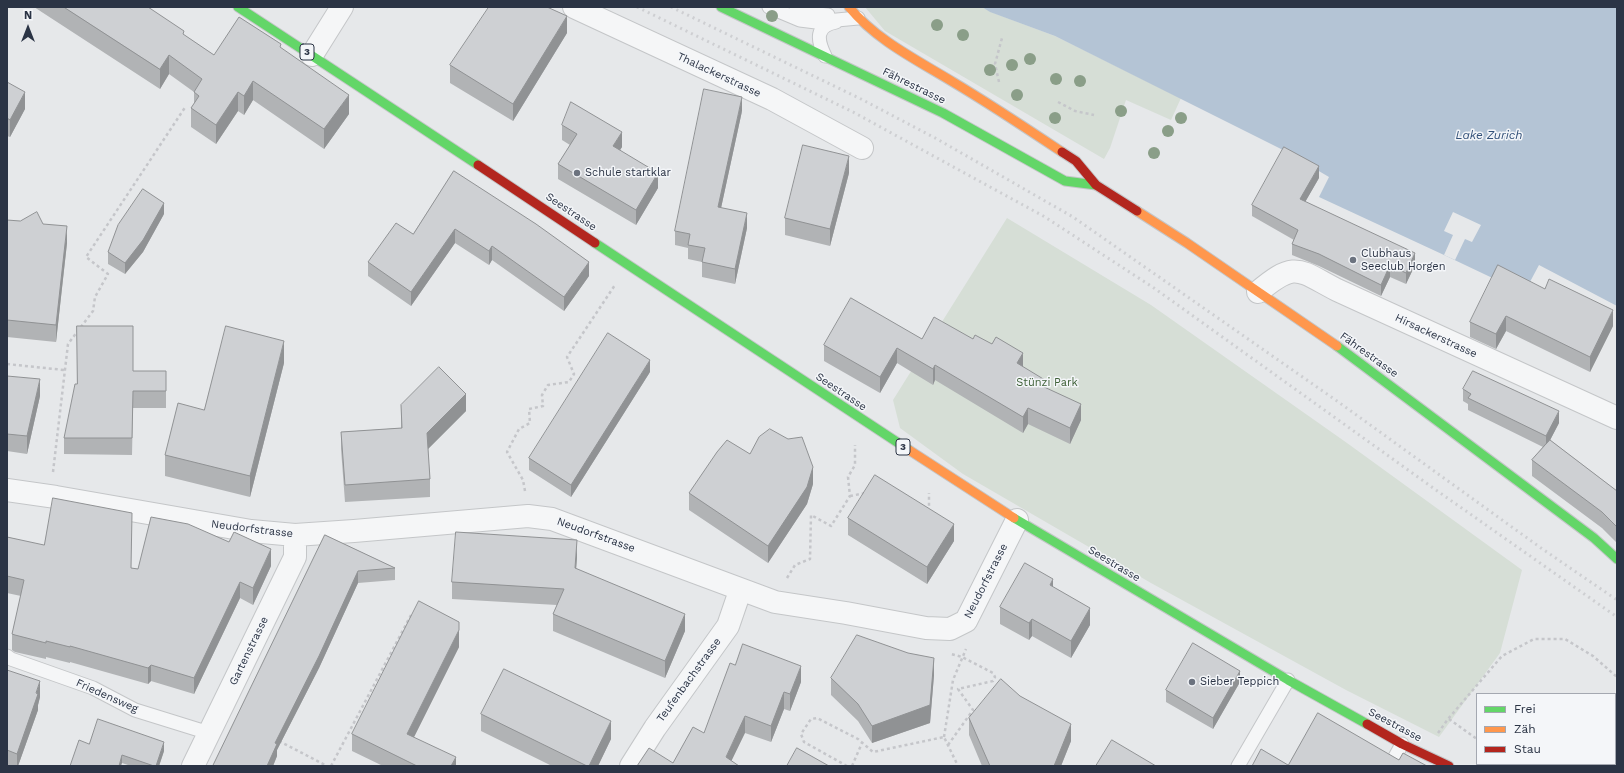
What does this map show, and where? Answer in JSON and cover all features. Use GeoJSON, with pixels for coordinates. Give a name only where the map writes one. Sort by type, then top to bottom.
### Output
{"type":"FeatureCollection","features":[{"type":"Feature","properties":{"kind":"main road","name":"Seestrasse"},"geometry":{"type":"LineString","coordinates":[[238,7],[354,82],[629,266],[808,383],[847,411],[1017,520],[1288,680],[1402,744],[1449,766]]}},
{"type":"Feature","properties":{"kind":"main road","name":"Fährestrasse"},"geometry":{"type":"LineString","coordinates":[[721,7],[943,113],[1066,181],[1096,184]]}},
{"type":"Feature","properties":{"kind":"main road","name":"Fährestrasse"},"geometry":{"type":"LineString","coordinates":[[850,7],[858,18],[885,40],[976,96],[1076,161],[1096,184],[1342,349],[1594,538],[1617,559]]}},
{"type":"Feature","properties":{"kind":"street"},"geometry":{"type":"LineString","coordinates":[[312,55],[342,7]]}},
{"type":"Feature","properties":{"kind":"street","name":"Thalackerstrasse"},"geometry":{"type":"LineString","coordinates":[[574,7],[772,99],[862,148]]}},
{"type":"Feature","properties":{"kind":"street","name":"Hirsackerstrasse"},"geometry":{"type":"LineString","coordinates":[[1258,292],[1276,277],[1287,271],[1297,270],[1337,290],[1617,418]]}},
{"type":"Feature","properties":{"kind":"street","name":"Neudorfstrasse"},"geometry":{"type":"LineString","coordinates":[[7,490],[56,497],[251,531],[295,535],[528,516],[546,518],[575,526],[740,591],[774,602],[846,613],[926,628],[950,629],[966,621],[1017,520]]}},
{"type":"Feature","properties":{"kind":"street","name":"Gartenstrasse"},"geometry":{"type":"LineString","coordinates":[[193,766],[295,558],[295,535]]}},
{"type":"Feature","properties":{"kind":"street","name":"Teufenbachstrasse"},"geometry":{"type":"LineString","coordinates":[[631,766],[654,728],[728,626],[740,591]]}},
{"type":"Feature","properties":{"kind":"lane"},"geometry":{"type":"LineString","coordinates":[[770,7],[800,20],[816,22],[858,18]]}},
{"type":"Feature","properties":{"kind":"lane"},"geometry":{"type":"LineString","coordinates":[[796,7],[818,14],[858,18]]}},
{"type":"Feature","properties":{"kind":"lane"},"geometry":{"type":"LineString","coordinates":[[819,7],[858,18]]}},
{"type":"Feature","properties":{"kind":"lane"},"geometry":{"type":"LineString","coordinates":[[836,7],[858,18]]}},
{"type":"Feature","properties":{"kind":"lane"},"geometry":{"type":"LineString","coordinates":[[825,56],[818,39],[821,30],[826,25],[858,18]]}},
{"type":"Feature","properties":{"kind":"lane","name":"Friedensweg"},"geometry":{"type":"LineString","coordinates":[[7,656],[11,659],[93,688],[135,710],[209,733]]}},
{"type":"Feature","properties":{"kind":"lane"},"geometry":{"type":"LineString","coordinates":[[1238,766],[1288,680]]}},
{"type":"Feature","properties":{"kind":"lane"},"geometry":{"type":"LineString","coordinates":[[1390,766],[1402,744]]}},
{"type":"Feature","properties":{"kind":"path"},"geometry":{"type":"LineString","coordinates":[[1000,86],[995,64],[1002,38]]}},
{"type":"Feature","properties":{"kind":"path"},"geometry":{"type":"LineString","coordinates":[[1058,102],[1075,111],[1094,115]]}},
{"type":"Feature","properties":{"kind":"path"},"geometry":{"type":"LineString","coordinates":[[56,497],[58,483],[52,482],[68,344],[93,311],[95,297],[108,274],[86,257],[186,106]]}},
{"type":"Feature","properties":{"kind":"path"},"geometry":{"type":"LineString","coordinates":[[525,492],[523,480],[507,452],[520,429],[530,424],[529,409],[543,406],[542,394],[548,385],[570,382],[574,374],[567,356],[616,283]]}},
{"type":"Feature","properties":{"kind":"path"},"geometry":{"type":"LineString","coordinates":[[7,364],[64,370]]}},
{"type":"Feature","properties":{"kind":"path"},"geometry":{"type":"LineString","coordinates":[[789,575],[795,565],[810,559],[811,515],[831,526],[850,496],[848,477],[855,465],[855,454]]}},
{"type":"Feature","properties":{"kind":"path"},"geometry":{"type":"LineString","coordinates":[[923,515],[929,506],[929,487]]}},
{"type":"Feature","properties":{"kind":"path"},"geometry":{"type":"LineString","coordinates":[[850,496],[872,492]]}},
{"type":"Feature","properties":{"kind":"path"},"geometry":{"type":"LineString","coordinates":[[331,766],[412,615]]}},
{"type":"Feature","properties":{"kind":"path"},"geometry":{"type":"LineString","coordinates":[[1434,738],[1502,656],[1534,639],[1565,639],[1593,656],[1617,677]]}},
{"type":"Feature","properties":{"kind":"path"},"geometry":{"type":"LineString","coordinates":[[958,766],[944,737],[952,680],[967,645]]}},
{"type":"Feature","properties":{"kind":"path"},"geometry":{"type":"LineString","coordinates":[[949,654],[962,657],[993,673],[995,677],[993,681],[958,689],[951,688]]}},
{"type":"Feature","properties":{"kind":"path"},"geometry":{"type":"LineString","coordinates":[[948,745],[973,710],[958,689]]}},
{"type":"Feature","properties":{"kind":"path"},"geometry":{"type":"LineString","coordinates":[[847,766],[804,742],[801,734],[811,719],[818,718],[858,739],[872,752],[944,737]]}},
{"type":"Feature","properties":{"kind":"path"},"geometry":{"type":"LineString","coordinates":[[1449,719],[1476,738]]}},
{"type":"Feature","properties":{"kind":"path"},"geometry":{"type":"LineString","coordinates":[[274,738],[327,766]]}},
{"type":"Feature","properties":{"kind":"path"},"geometry":{"type":"LineString","coordinates":[[852,766],[862,743]]}},
{"type":"Feature","properties":{"kind":"green space"},"geometry":{"type":"Polygon","coordinates":[[[865,7],[982,7],[991,12],[1055,36],[1181,98],[1171,120],[1126,100],[1110,148],[1104,159],[885,31],[865,7]]]}},
{"type":"Feature","properties":{"kind":"green space","name":"Stünzi Park"},"geometry":{"type":"Polygon","coordinates":[[[1007,218],[1151,305],[1347,443],[1522,570],[1500,653],[1439,737],[1346,690],[1151,583],[963,474],[900,428],[893,400],[1007,218]]]}},
{"type":"Feature","properties":{"kind":"water","name":"Lake Zurich"},"geometry":{"type":"Polygon","coordinates":[[[982,7],[1617,7],[1617,306],[1539,265],[1524,293],[1319,197],[1329,177],[1283,150],[1055,36],[990,12],[982,7]]]}},
{"type":"Feature","properties":{"kind":"pier"},"geometry":{"type":"Polygon","coordinates":[[[1453,212],[1481,225],[1472,242],[1465,239],[1455,260],[1444,255],[1453,235],[1444,231],[1453,212]]]}},
{"type":"Feature","properties":{"kind":"building"},"geometry":{"type":"Polygon","coordinates":[[[64,7],[148,7],[184,31],[183,34],[214,55],[239,17],[281,44],[280,47],[349,95],[324,129],[253,81],[244,96],[238,92],[216,125],[191,108],[199,96],[194,92],[202,79],[169,55],[160,69],[64,7]]]}},
{"type":"Feature","properties":{"kind":"building"},"geometry":{"type":"Polygon","coordinates":[[[489,7],[547,7],[567,16],[513,104],[450,65],[489,7]]]}},
{"type":"Feature","properties":{"kind":"building"},"geometry":{"type":"Polygon","coordinates":[[[7,82],[25,92],[10,120],[7,118],[7,82]]]}},
{"type":"Feature","properties":{"kind":"building"},"geometry":{"type":"Polygon","coordinates":[[[704,89],[742,97],[718,207],[747,213],[735,269],[702,262],[705,248],[688,245],[690,234],[675,231],[704,89]]]}},
{"type":"Feature","properties":{"kind":"building"},"geometry":{"type":"Polygon","coordinates":[[[571,102],[622,132],[613,146],[658,173],[636,210],[558,164],[577,134],[562,125],[571,102]]]}},
{"type":"Feature","properties":{"kind":"building"},"geometry":{"type":"Polygon","coordinates":[[[803,145],[849,156],[830,229],[785,218],[803,145]]]}},
{"type":"Feature","properties":{"kind":"building"},"geometry":{"type":"Polygon","coordinates":[[[1284,147],[1319,166],[1300,199],[1415,253],[1406,273],[1390,265],[1381,285],[1319,254],[1292,244],[1298,230],[1252,205],[1284,147]]]}},
{"type":"Feature","properties":{"kind":"building"},"geometry":{"type":"Polygon","coordinates":[[[454,171],[536,224],[589,262],[564,297],[492,246],[489,251],[455,229],[411,292],[368,262],[396,223],[413,234],[454,171]]]}},
{"type":"Feature","properties":{"kind":"building"},"geometry":{"type":"Polygon","coordinates":[[[143,189],[164,203],[143,240],[125,263],[108,252],[118,225],[143,189]]]}},
{"type":"Feature","properties":{"kind":"building"},"geometry":{"type":"Polygon","coordinates":[[[37,212],[43,224],[67,226],[56,325],[7,320],[7,220],[20,221],[37,212]]]}},
{"type":"Feature","properties":{"kind":"building"},"geometry":{"type":"Polygon","coordinates":[[[1498,265],[1545,289],[1549,279],[1613,310],[1590,357],[1506,316],[1496,334],[1470,322],[1498,265]]]}},
{"type":"Feature","properties":{"kind":"building"},"geometry":{"type":"Polygon","coordinates":[[[851,298],[922,339],[934,317],[973,339],[975,335],[992,344],[996,337],[1023,353],[1017,363],[1045,380],[1042,386],[1081,404],[1070,428],[1028,408],[1023,417],[935,365],[933,369],[897,348],[880,377],[824,345],[851,298]]]}},
{"type":"Feature","properties":{"kind":"building"},"geometry":{"type":"Polygon","coordinates":[[[77,326],[133,326],[133,371],[166,371],[166,391],[133,391],[132,438],[64,438],[75,384],[77,384],[77,326]]]}},
{"type":"Feature","properties":{"kind":"building"},"geometry":{"type":"Polygon","coordinates":[[[226,326],[284,341],[250,476],[165,455],[178,403],[204,410],[226,326]]]}},
{"type":"Feature","properties":{"kind":"building"},"geometry":{"type":"Polygon","coordinates":[[[608,333],[650,360],[571,485],[529,458],[608,333]]]}},
{"type":"Feature","properties":{"kind":"building"},"geometry":{"type":"Polygon","coordinates":[[[439,367],[466,394],[427,433],[430,479],[345,485],[341,432],[402,428],[401,405],[439,367]]]}},
{"type":"Feature","properties":{"kind":"building"},"geometry":{"type":"Polygon","coordinates":[[[1473,371],[1559,411],[1546,436],[1468,398],[1471,394],[1463,389],[1473,371]]]}},
{"type":"Feature","properties":{"kind":"building"},"geometry":{"type":"Polygon","coordinates":[[[7,376],[40,379],[27,436],[7,434],[7,376]]]}},
{"type":"Feature","properties":{"kind":"building"},"geometry":{"type":"Polygon","coordinates":[[[770,429],[788,439],[802,437],[813,467],[807,487],[768,546],[689,493],[727,440],[750,454],[759,437],[770,429]]]}},
{"type":"Feature","properties":{"kind":"building"},"geometry":{"type":"Polygon","coordinates":[[[1550,440],[1617,491],[1617,527],[1602,512],[1532,460],[1550,440]]]}},
{"type":"Feature","properties":{"kind":"building"},"geometry":{"type":"Polygon","coordinates":[[[875,475],[954,524],[927,567],[848,518],[875,475]]]}},
{"type":"Feature","properties":{"kind":"building"},"geometry":{"type":"Polygon","coordinates":[[[53,498],[132,513],[131,568],[138,569],[151,517],[188,524],[229,542],[234,532],[271,549],[253,588],[240,582],[194,678],[151,665],[148,668],[70,646],[46,641],[46,643],[12,634],[24,580],[7,576],[7,537],[44,545],[53,498]]]}},
{"type":"Feature","properties":{"kind":"building"},"geometry":{"type":"Polygon","coordinates":[[[456,532],[577,540],[575,568],[685,614],[665,661],[553,614],[564,589],[452,582],[456,532]]]}},
{"type":"Feature","properties":{"kind":"building"},"geometry":{"type":"Polygon","coordinates":[[[325,535],[395,568],[358,571],[319,656],[275,743],[277,744],[267,766],[213,766],[325,535]]]}},
{"type":"Feature","properties":{"kind":"building"},"geometry":{"type":"Polygon","coordinates":[[[1025,563],[1053,579],[1050,585],[1090,608],[1071,641],[1032,619],[1029,623],[1000,607],[1025,563]]]}},
{"type":"Feature","properties":{"kind":"building"},"geometry":{"type":"Polygon","coordinates":[[[419,601],[459,622],[459,630],[407,734],[456,757],[451,766],[417,766],[352,734],[419,601]]]}},
{"type":"Feature","properties":{"kind":"building"},"geometry":{"type":"Polygon","coordinates":[[[857,635],[908,653],[934,658],[930,705],[872,726],[858,704],[831,678],[857,635]]]}},
{"type":"Feature","properties":{"kind":"building"},"geometry":{"type":"Polygon","coordinates":[[[1193,643],[1240,671],[1213,718],[1166,690],[1193,643]]]}},
{"type":"Feature","properties":{"kind":"building"},"geometry":{"type":"Polygon","coordinates":[[[743,644],[801,666],[790,694],[784,692],[771,726],[745,716],[726,757],[739,766],[637,766],[649,748],[673,763],[693,727],[704,733],[730,663],[735,665],[743,644]]]}},
{"type":"Feature","properties":{"kind":"building"},"geometry":{"type":"Polygon","coordinates":[[[504,669],[611,721],[589,766],[481,714],[504,669]]]}},
{"type":"Feature","properties":{"kind":"building"},"geometry":{"type":"Polygon","coordinates":[[[7,670],[40,681],[36,693],[38,694],[17,754],[7,750],[7,670]]]}},
{"type":"Feature","properties":{"kind":"building"},"geometry":{"type":"Polygon","coordinates":[[[1001,679],[1020,696],[1071,724],[1054,766],[990,766],[969,718],[1001,679]]]}},
{"type":"Feature","properties":{"kind":"building"},"geometry":{"type":"Polygon","coordinates":[[[1318,713],[1399,760],[1403,753],[1427,766],[1252,766],[1261,749],[1288,765],[1318,713]]]}},
{"type":"Feature","properties":{"kind":"building"},"geometry":{"type":"Polygon","coordinates":[[[98,719],[164,742],[156,766],[122,755],[119,766],[70,766],[79,740],[89,744],[98,719]]]}},
{"type":"Feature","properties":{"kind":"building"},"geometry":{"type":"Polygon","coordinates":[[[1112,740],[1156,766],[1096,766],[1112,740]]]}},
{"type":"Feature","properties":{"kind":"building"},"geometry":{"type":"Polygon","coordinates":[[[797,748],[829,766],[787,766],[797,748]]]}},
{"type":"Feature","properties":{"kind":"railway"},"geometry":{"type":"LineString","coordinates":[[637,7],[853,112],[1045,217],[1154,288],[1436,490],[1617,617]]}},
{"type":"Feature","properties":{"kind":"railway"},"geometry":{"type":"LineString","coordinates":[[671,7],[861,99],[937,139],[1073,217],[1337,401],[1541,548],[1617,600]]}},
{"type":"Feature","properties":{"kind":"traffic: fast"},"geometry":{"type":"LineString","coordinates":[[238,7],[478,165]]}},
{"type":"Feature","properties":{"kind":"traffic: fast"},"geometry":{"type":"LineString","coordinates":[[721,7],[943,113],[1065,181],[1096,185]]}},
{"type":"Feature","properties":{"kind":"traffic: fast"},"geometry":{"type":"LineString","coordinates":[[595,243],[909,450]]}},
{"type":"Feature","properties":{"kind":"traffic: fast"},"geometry":{"type":"LineString","coordinates":[[1337,346],[1594,538],[1617,559]]}},
{"type":"Feature","properties":{"kind":"traffic: fast"},"geometry":{"type":"LineString","coordinates":[[1014,518],[1288,680],[1367,724]]}},
{"type":"Feature","properties":{"kind":"traffic: slow"},"geometry":{"type":"LineString","coordinates":[[849,7],[872,30],[898,49],[981,99],[1062,152]]}},
{"type":"Feature","properties":{"kind":"traffic: slow"},"geometry":{"type":"LineString","coordinates":[[1137,211],[1187,243],[1337,346]]}},
{"type":"Feature","properties":{"kind":"traffic: slow"},"geometry":{"type":"LineString","coordinates":[[909,450],[1014,518]]}},
{"type":"Feature","properties":{"kind":"traffic: jam"},"geometry":{"type":"LineString","coordinates":[[1062,152],[1076,161],[1096,185],[1137,211]]}},
{"type":"Feature","properties":{"kind":"traffic: jam"},"geometry":{"type":"LineString","coordinates":[[478,165],[595,243]]}},
{"type":"Feature","properties":{"kind":"traffic: jam"},"geometry":{"type":"LineString","coordinates":[[1367,724],[1402,744],[1449,766]]}},
{"type":"Feature","properties":{"kind":"place","name":"Schule startklar"},"geometry":{"type":"Point","coordinates":[577,173]}},
{"type":"Feature","properties":{"kind":"place","name":"Clubhaus Seeclub Horgen"},"geometry":{"type":"Point","coordinates":[1353,260]}},
{"type":"Feature","properties":{"kind":"place","name":"Sieber Teppich"},"geometry":{"type":"Point","coordinates":[1192,682]}}]}
